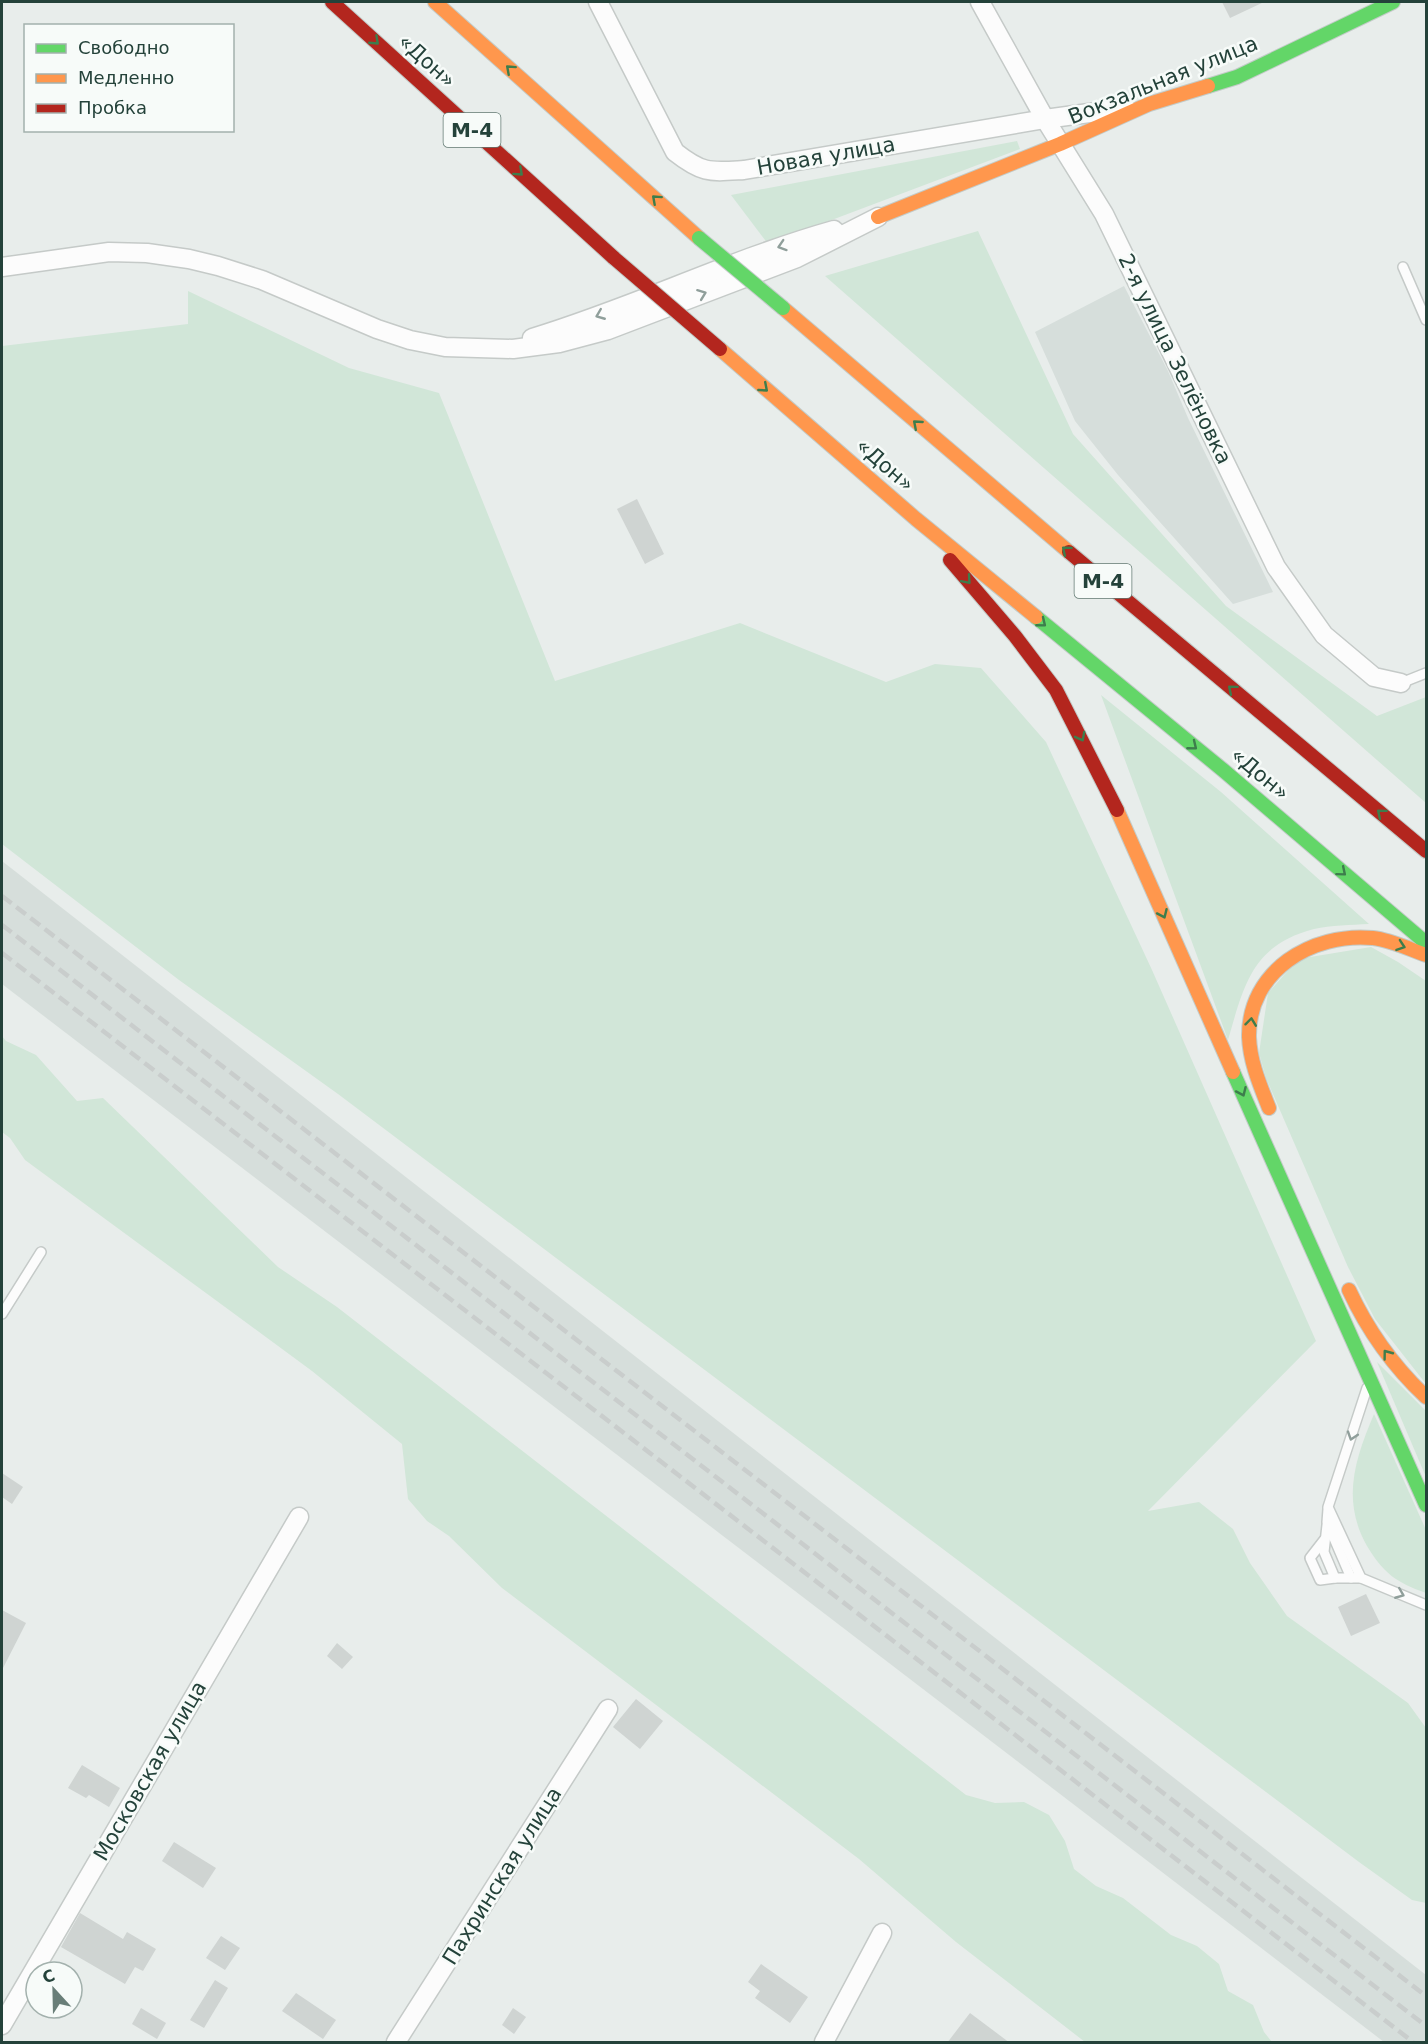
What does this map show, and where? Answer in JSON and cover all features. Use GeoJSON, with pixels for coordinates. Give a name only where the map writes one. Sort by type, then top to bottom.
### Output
{"type":"FeatureCollection","features":[{"type":"Feature","properties":{"kind":"main road","name":"«Дон»"},"geometry":{"type":"LineString","coordinates":[[332,2],[614,258],[916,519],[1223,770],[1426,943]]}},
{"type":"Feature","properties":{"kind":"main road","name":"М-4"},"geometry":{"type":"LineString","coordinates":[[435,2],[699,238],[971,470],[1426,851]]}},
{"type":"Feature","properties":{"kind":"main road","name":"Вокзальная улица"},"geometry":{"type":"LineString","coordinates":[[879,217],[1060,144],[1149,104],[1237,77],[1392,2]]}},
{"type":"Feature","properties":{"kind":"main road"},"geometry":{"type":"LineString","coordinates":[[916,519],[1027,651],[1056,690],[1079,733],[1110,794],[1426,1504]]}},
{"type":"Feature","properties":{"kind":"main road"},"geometry":{"type":"LineString","coordinates":[[1274,1120],[1256,1076],[1250,1049],[1249,1025],[1254,1001],[1267,977],[1290,956],[1318,942],[1347,938],[1377,938],[1426,955]]}},
{"type":"Feature","properties":{"kind":"main road"},"geometry":{"type":"LineString","coordinates":[[1343,1277],[1352,1298],[1376,1339],[1398,1369],[1426,1396]]}},
{"type":"Feature","properties":{"kind":"street","name":"Новая улица"},"geometry":{"type":"LineString","coordinates":[[598,2],[675,152],[690,164],[710,172],[744,170],[1045,119],[1149,104]]}},
{"type":"Feature","properties":{"kind":"street","name":"2-я улица Зелёновка"},"geometry":{"type":"LineString","coordinates":[[980,2],[1045,119],[1104,214],[1276,567],[1324,635],[1374,677],[1401,682]]}},
{"type":"Feature","properties":{"kind":"street"},"geometry":{"type":"LineString","coordinates":[[2,267],[109,252],[147,253],[189,259],[262,280],[377,329],[410,340],[445,348],[513,349],[559,343],[608,330],[797,258],[879,217]]}},
{"type":"Feature","properties":{"kind":"street","name":"Московская улица"},"geometry":{"type":"LineString","coordinates":[[2,2025],[299,1516]]}},
{"type":"Feature","properties":{"kind":"street","name":"Пахринская улица"},"geometry":{"type":"LineString","coordinates":[[396,2043],[608,1709]]}},
{"type":"Feature","properties":{"kind":"street"},"geometry":{"type":"LineString","coordinates":[[824,2043],[882,1933]]}},
{"type":"Feature","properties":{"kind":"lane"},"geometry":{"type":"LineString","coordinates":[[1403,267],[1426,320]]}},
{"type":"Feature","properties":{"kind":"lane"},"geometry":{"type":"LineString","coordinates":[[1401,682],[1426,673]]}},
{"type":"Feature","properties":{"kind":"lane"},"geometry":{"type":"LineString","coordinates":[[2,1314],[41,1252]]}},
{"type":"Feature","properties":{"kind":"lane"},"geometry":{"type":"LineString","coordinates":[[1335,1578],[1324,1552],[1328,1507],[1370,1380]]}},
{"type":"Feature","properties":{"kind":"lane"},"geometry":{"type":"LineString","coordinates":[[1328,1507],[1356,1578]]}},
{"type":"Feature","properties":{"kind":"lane"},"geometry":{"type":"LineString","coordinates":[[1327,1522],[1356,1578]]}},
{"type":"Feature","properties":{"kind":"lane"},"geometry":{"type":"LineString","coordinates":[[1325,1538],[1310,1558],[1320,1580],[1356,1578],[1426,1605]]}},
{"type":"Feature","properties":{"kind":"shaded area"},"geometry":{"type":"Polygon","coordinates":[[[1124,286],[1168,371],[1188,418],[1273,592],[1233,604],[1118,475],[1075,421],[1035,332],[1124,286]]]}},
{"type":"Feature","properties":{"kind":"shaded area"},"geometry":{"type":"Polygon","coordinates":[[[2,861],[1426,1975],[1426,2042],[1384,2042],[2,984],[2,861]]]}},
{"type":"Feature","properties":{"kind":"green space"},"geometry":{"type":"Polygon","coordinates":[[[1017,141],[1020,149],[768,244],[731,195],[1017,141]]]}},
{"type":"Feature","properties":{"kind":"green space"},"geometry":{"type":"Polygon","coordinates":[[[978,231],[1073,434],[1226,606],[1377,716],[1426,697],[1426,803],[825,276],[978,231]]]}},
{"type":"Feature","properties":{"kind":"green space"},"geometry":{"type":"Polygon","coordinates":[[[188,291],[349,368],[439,393],[555,681],[740,623],[886,682],[935,664],[981,668],[1046,742],[1152,970],[1316,1341],[1148,1511],[1199,1502],[1233,1529],[1250,1563],[1287,1616],[1408,1703],[1426,1728],[1426,1903],[1412,1900],[1359,1862],[338,1094],[179,980],[2,844],[2,346],[188,324],[188,291]]]}},
{"type":"Feature","properties":{"kind":"green space"},"geometry":{"type":"Polygon","coordinates":[[[1101,695],[1221,792],[1369,924],[1314,929],[1293,936],[1277,945],[1264,957],[1246,985],[1228,1040],[1101,695]]]}},
{"type":"Feature","properties":{"kind":"green space"},"geometry":{"type":"Polygon","coordinates":[[[1371,947],[1426,981],[1426,1384],[1375,1319],[1348,1267],[1266,1078],[1259,1053],[1268,993],[1298,959],[1371,947]]]}},
{"type":"Feature","properties":{"kind":"green space"},"geometry":{"type":"Polygon","coordinates":[[[2,1036],[6,1041],[36,1055],[77,1101],[103,1098],[278,1267],[337,1307],[966,1795],[995,1803],[1024,1802],[1049,1815],[1065,1841],[1074,1869],[1096,1886],[1123,1898],[1171,1935],[1197,1946],[1219,1964],[1228,1991],[1253,2005],[1264,2032],[1272,2042],[1085,2042],[956,1942],[859,1859],[502,1588],[449,1536],[427,1521],[408,1499],[402,1444],[312,1371],[25,1160],[10,1138],[2,1132],[2,1036]]]}},
{"type":"Feature","properties":{"kind":"green space"},"geometry":{"type":"Polygon","coordinates":[[[1377,1362],[1426,1411],[1426,1477],[1377,1362]]]}},
{"type":"Feature","properties":{"kind":"green space"},"geometry":{"type":"Polygon","coordinates":[[[1374,1414],[1426,1530],[1426,1593],[1399,1581],[1385,1570],[1367,1546],[1354,1512],[1353,1496],[1357,1463],[1374,1414]]]}},
{"type":"Feature","properties":{"kind":"building"},"geometry":{"type":"Polygon","coordinates":[[[1222,2],[1264,2],[1230,18],[1222,2]]]}},
{"type":"Feature","properties":{"kind":"building"},"geometry":{"type":"Polygon","coordinates":[[[637,499],[664,554],[645,564],[617,509],[637,499]]]}},
{"type":"Feature","properties":{"kind":"building"},"geometry":{"type":"Polygon","coordinates":[[[2,1473],[23,1487],[12,1504],[2,1497],[2,1473]]]}},
{"type":"Feature","properties":{"kind":"building"},"geometry":{"type":"Polygon","coordinates":[[[1366,1594],[1380,1623],[1351,1636],[1338,1607],[1366,1594]]]}},
{"type":"Feature","properties":{"kind":"building"},"geometry":{"type":"Polygon","coordinates":[[[2,1610],[26,1623],[2,1670],[2,1610]]]}},
{"type":"Feature","properties":{"kind":"building"},"geometry":{"type":"Polygon","coordinates":[[[337,1643],[353,1657],[342,1669],[327,1656],[337,1643]]]}},
{"type":"Feature","properties":{"kind":"building"},"geometry":{"type":"Polygon","coordinates":[[[636,1699],[663,1721],[640,1749],[613,1727],[636,1699]]]}},
{"type":"Feature","properties":{"kind":"building"},"geometry":{"type":"Polygon","coordinates":[[[82,1765],[120,1788],[109,1807],[89,1795],[86,1798],[68,1788],[82,1765]]]}},
{"type":"Feature","properties":{"kind":"building"},"geometry":{"type":"Polygon","coordinates":[[[174,1842],[216,1868],[203,1888],[162,1861],[174,1842]]]}},
{"type":"Feature","properties":{"kind":"building"},"geometry":{"type":"Polygon","coordinates":[[[80,1913],[123,1939],[127,1932],[156,1949],[143,1971],[135,1967],[125,1984],[61,1947],[80,1913]]]}},
{"type":"Feature","properties":{"kind":"building"},"geometry":{"type":"Polygon","coordinates":[[[221,1936],[240,1948],[225,1970],[206,1958],[221,1936]]]}},
{"type":"Feature","properties":{"kind":"building"},"geometry":{"type":"Polygon","coordinates":[[[761,1964],[808,1997],[790,2023],[755,1998],[760,1991],[748,1982],[761,1964]]]}},
{"type":"Feature","properties":{"kind":"building"},"geometry":{"type":"Polygon","coordinates":[[[215,1980],[228,1988],[204,2028],[190,2020],[215,1980]]]}},
{"type":"Feature","properties":{"kind":"building"},"geometry":{"type":"Polygon","coordinates":[[[296,1993],[336,2020],[323,2039],[282,2011],[296,1993]]]}},
{"type":"Feature","properties":{"kind":"building"},"geometry":{"type":"Polygon","coordinates":[[[141,2008],[166,2023],[157,2039],[132,2024],[141,2008]]]}},
{"type":"Feature","properties":{"kind":"building"},"geometry":{"type":"Polygon","coordinates":[[[513,2008],[526,2017],[514,2034],[502,2025],[513,2008]]]}},
{"type":"Feature","properties":{"kind":"building"},"geometry":{"type":"Polygon","coordinates":[[[970,2013],[1010,2043],[947,2043],[970,2013]]]}},
{"type":"Feature","properties":{"kind":"railway"},"geometry":{"type":"LineString","coordinates":[[2,896],[1426,1996]]}},
{"type":"Feature","properties":{"kind":"railway"},"geometry":{"type":"LineString","coordinates":[[2,925],[1426,2026]]}},
{"type":"Feature","properties":{"kind":"railway"},"geometry":{"type":"LineString","coordinates":[[2,953],[1413,2042]]}},
{"type":"Feature","properties":{"kind":"traffic: fast"},"geometry":{"type":"LineString","coordinates":[[1208,86],[1237,77],[1393,2]]}},
{"type":"Feature","properties":{"kind":"traffic: fast"},"geometry":{"type":"LineString","coordinates":[[699,238],[783,308]]}},
{"type":"Feature","properties":{"kind":"traffic: fast"},"geometry":{"type":"LineString","coordinates":[[1036,617],[1223,770],[1426,943]]}},
{"type":"Feature","properties":{"kind":"traffic: fast"},"geometry":{"type":"LineString","coordinates":[[1233,1072],[1426,1505]]}},
{"type":"Feature","properties":{"kind":"traffic: slow"},"geometry":{"type":"LineString","coordinates":[[435,2],[699,238]]}},
{"type":"Feature","properties":{"kind":"traffic: slow"},"geometry":{"type":"LineString","coordinates":[[878,217],[1060,144],[1149,104],[1208,86]]}},
{"type":"Feature","properties":{"kind":"traffic: slow"},"geometry":{"type":"LineString","coordinates":[[783,308],[1069,552]]}},
{"type":"Feature","properties":{"kind":"traffic: slow"},"geometry":{"type":"LineString","coordinates":[[720,349],[916,519],[1036,617]]}},
{"type":"Feature","properties":{"kind":"traffic: slow"},"geometry":{"type":"LineString","coordinates":[[1117,810],[1233,1072]]}},
{"type":"Feature","properties":{"kind":"traffic: slow"},"geometry":{"type":"LineString","coordinates":[[1269,1108],[1253,1064],[1249,1037],[1252,1014],[1259,993],[1272,975],[1288,960],[1307,949],[1350,938],[1380,939],[1426,955]]}},
{"type":"Feature","properties":{"kind":"traffic: slow"},"geometry":{"type":"LineString","coordinates":[[1349,1290],[1364,1320],[1382,1347],[1426,1397]]}},
{"type":"Feature","properties":{"kind":"traffic: jam"},"geometry":{"type":"LineString","coordinates":[[332,2],[614,258]]}},
{"type":"Feature","properties":{"kind":"traffic: jam"},"geometry":{"type":"LineString","coordinates":[[614,258],[720,349]]}},
{"type":"Feature","properties":{"kind":"traffic: jam"},"geometry":{"type":"LineString","coordinates":[[1069,552],[1426,851]]}},
{"type":"Feature","properties":{"kind":"traffic: jam"},"geometry":{"type":"LineString","coordinates":[[950,560],[1015,636],[1056,690],[1117,810]]}}]}
